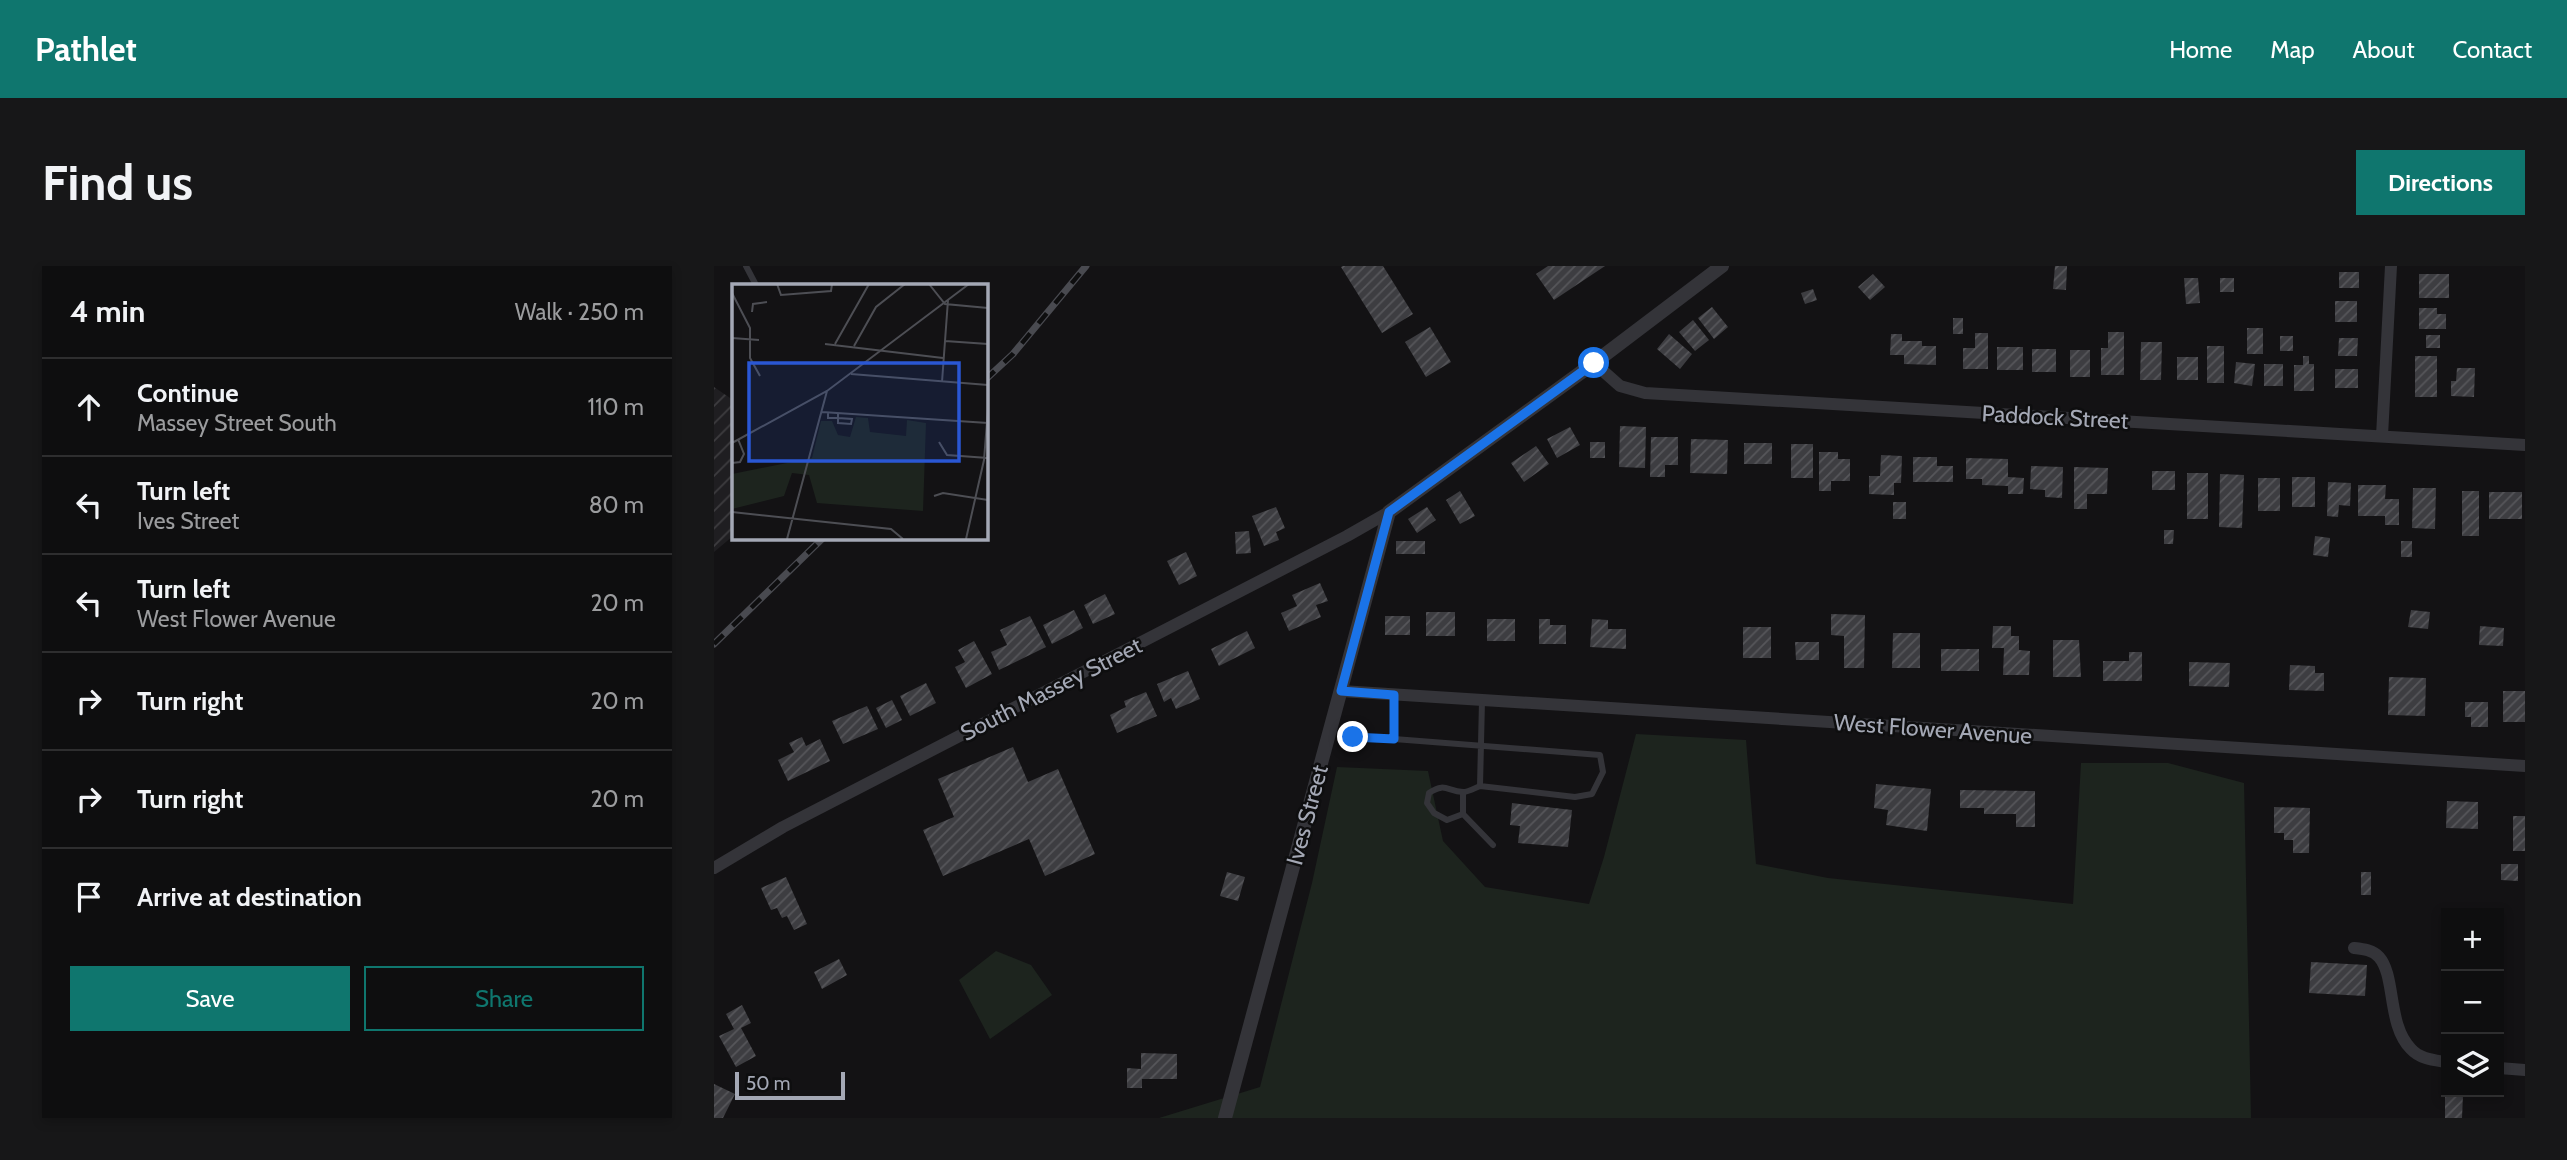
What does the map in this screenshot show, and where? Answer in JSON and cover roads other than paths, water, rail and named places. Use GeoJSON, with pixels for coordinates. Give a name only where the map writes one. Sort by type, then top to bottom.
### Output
{"type":"FeatureCollection","features":[{"type":"Feature","properties":{"kind":"street"},"geometry":{"type":"LineString","coordinates":[[1389,512],[1722,266]]}},
{"type":"Feature","properties":{"kind":"street"},"geometry":{"type":"LineString","coordinates":[[2382,436],[2391,266]]}},
{"type":"Feature","properties":{"kind":"street","name":"Paddock Street"},"geometry":{"type":"LineString","coordinates":[[1594,363],[1620,386],[1644,393],[2525,445]]}},
{"type":"Feature","properties":{"kind":"street","name":"Ives Street"},"geometry":{"type":"LineString","coordinates":[[1225,1118],[1389,512]]}},
{"type":"Feature","properties":{"kind":"street","name":"South Massey Street"},"geometry":{"type":"LineString","coordinates":[[714,868],[783,827],[1389,512]]}},
{"type":"Feature","properties":{"kind":"street","name":"West Flower Avenue"},"geometry":{"type":"LineString","coordinates":[[1341,691],[2525,766]]}},
{"type":"Feature","properties":{"kind":"street"},"geometry":{"type":"LineString","coordinates":[[2354,947],[2366,949],[2379,957],[2385,968],[2400,1032],[2411,1050],[2426,1059],[2441,1061]]}},
{"type":"Feature","properties":{"kind":"street"},"geometry":{"type":"LineString","coordinates":[[2504,1068],[2525,1070]]}},
{"type":"Feature","properties":{"kind":"lane"},"geometry":{"type":"LineString","coordinates":[[746,266],[755,284]]}},
{"type":"Feature","properties":{"kind":"lane"},"geometry":{"type":"LineString","coordinates":[[1394,695],[1394,739]]}},
{"type":"Feature","properties":{"kind":"lane"},"geometry":{"type":"LineString","coordinates":[[1480,786],[1483,700]]}},
{"type":"Feature","properties":{"kind":"lane"},"geometry":{"type":"LineString","coordinates":[[1353,737],[1600,755],[1603,772],[1592,794],[1575,797],[1480,786],[1463,792],[1438,788],[1429,793],[1427,803],[1434,813],[1447,820],[1463,814]]}},
{"type":"Feature","properties":{"kind":"lane"},"geometry":{"type":"LineString","coordinates":[[1463,792],[1463,814],[1493,845]]}},
{"type":"Feature","properties":{"kind":"railway"},"geometry":{"type":"LineString","coordinates":[[987,378],[1013,354],[1086,266]]}},
{"type":"Feature","properties":{"kind":"railway"},"geometry":{"type":"LineString","coordinates":[[714,644],[822,539]]}}]}
